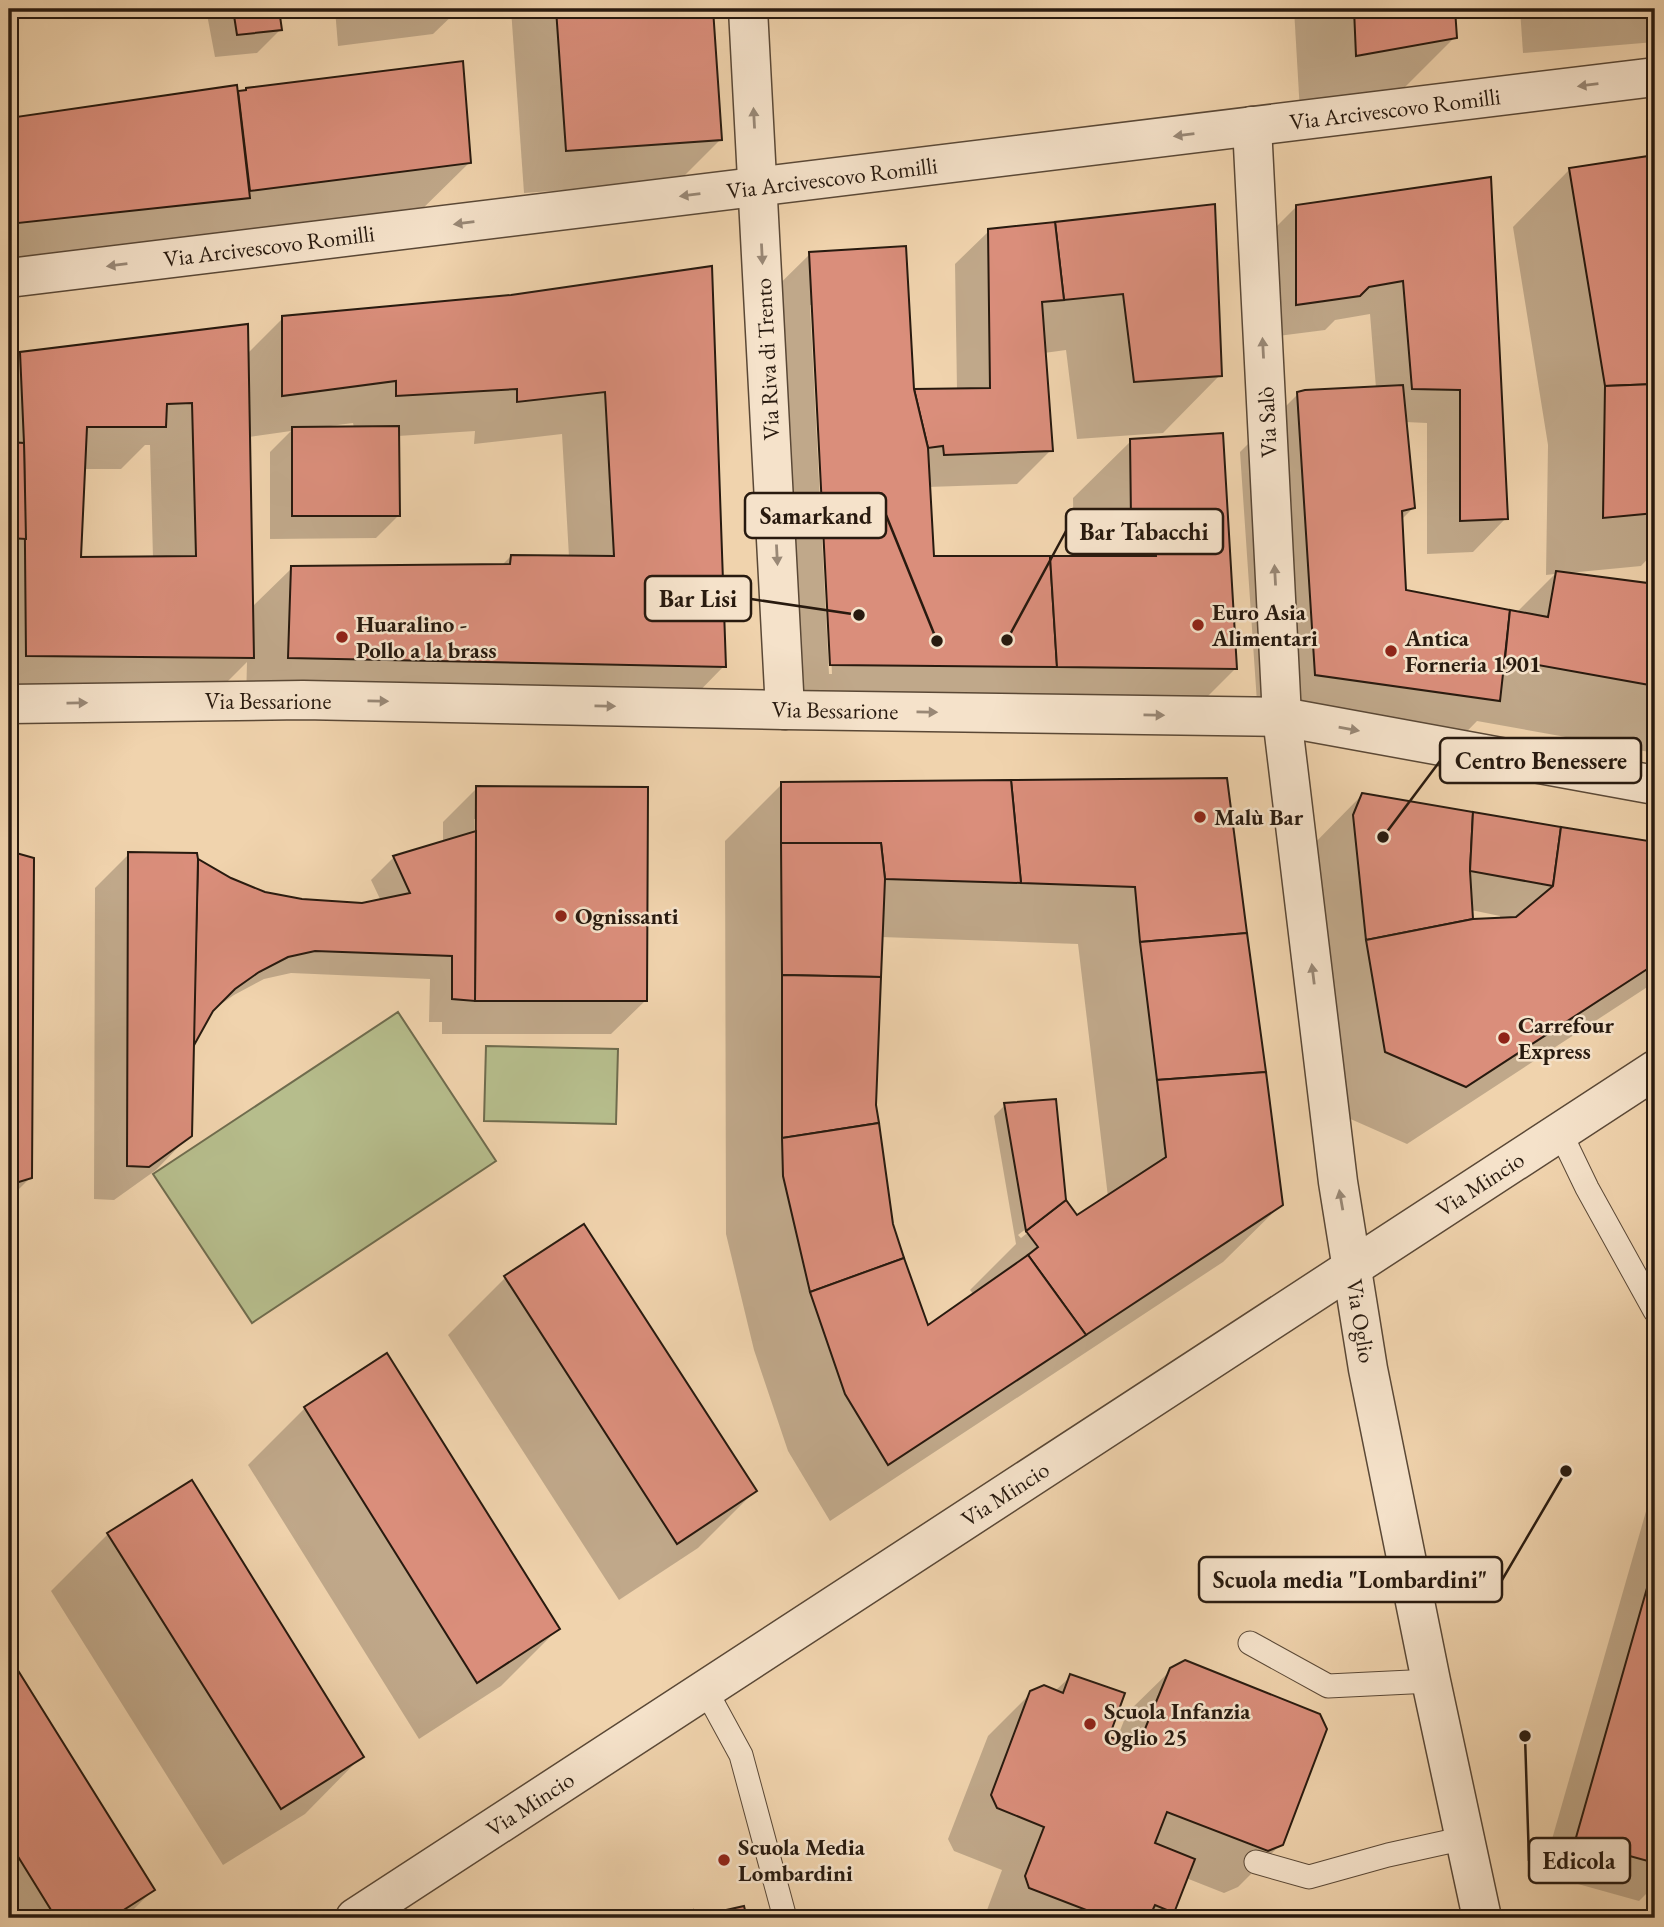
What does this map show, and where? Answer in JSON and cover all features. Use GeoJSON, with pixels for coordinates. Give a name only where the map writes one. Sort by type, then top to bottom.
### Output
{"type":"FeatureCollection","features":[{"type":"Feature","properties":{"kind":"street","name":"Via Riva di Trento"},"geometry":{"type":"LineString","coordinates":[[748,9],[785,710]]}},
{"type":"Feature","properties":{"kind":"street","name":"Via Arcivescovo Romilli"},"geometry":{"type":"LineString","coordinates":[[9,278],[1655,77]]}},
{"type":"Feature","properties":{"kind":"street","name":"Via Salò"},"geometry":{"type":"LineString","coordinates":[[1252,126],[1282,717]]}},
{"type":"Feature","properties":{"kind":"street","name":"Via Bessarione"},"geometry":{"type":"LineString","coordinates":[[9,704],[303,699],[785,710],[1282,717],[1655,785]]}},
{"type":"Feature","properties":{"kind":"street","name":"Via Oglio"},"geometry":{"type":"LineString","coordinates":[[1282,717],[1338,1182],[1368,1369],[1482,1918]]}},
{"type":"Feature","properties":{"kind":"street","name":"Via Mincio"},"geometry":{"type":"LineString","coordinates":[[356,1918],[1655,1070]]}},
{"type":"Feature","properties":{"kind":"lane"},"geometry":{"type":"LineString","coordinates":[[1560,1132],[1587,1188],[1655,1311]]}},
{"type":"Feature","properties":{"kind":"lane"},"geometry":{"type":"LineString","coordinates":[[1250,1643],[1328,1686],[1432,1681]]}},
{"type":"Feature","properties":{"kind":"lane"},"geometry":{"type":"LineString","coordinates":[[705,1689],[741,1755],[785,1918]]}},
{"type":"Feature","properties":{"kind":"lane"},"geometry":{"type":"LineString","coordinates":[[1256,1862],[1309,1877],[1465,1838]]}},
{"type":"Feature","properties":{"kind":"green space"},"geometry":{"type":"Polygon","coordinates":[[[398,1012],[496,1161],[252,1323],[153,1174],[398,1012]]]}},
{"type":"Feature","properties":{"kind":"green space"},"geometry":{"type":"Polygon","coordinates":[[[486,1046],[618,1049],[616,1124],[484,1121],[486,1046]]]}},
{"type":"Feature","properties":{"kind":"building"},"geometry":{"type":"Polygon","coordinates":[[[233,9],[279,9],[282,30],[237,35],[233,9]]]}},
{"type":"Feature","properties":{"kind":"building"},"geometry":{"type":"Polygon","coordinates":[[[556,9],[713,9],[722,140],[566,151],[556,9]]]}},
{"type":"Feature","properties":{"kind":"building"},"geometry":{"type":"Polygon","coordinates":[[[1354,9],[1455,9],[1457,38],[1356,56],[1354,9]]]}},
{"type":"Feature","properties":{"kind":"building"},"geometry":{"type":"Polygon","coordinates":[[[463,61],[471,163],[250,191],[238,91],[463,61]]]}},
{"type":"Feature","properties":{"kind":"building"},"geometry":{"type":"Polygon","coordinates":[[[237,85],[250,198],[9,224],[9,118],[237,85]]]}},
{"type":"Feature","properties":{"kind":"building"},"geometry":{"type":"Polygon","coordinates":[[[1655,155],[1655,384],[1605,386],[1569,168],[1655,155]]]}},
{"type":"Feature","properties":{"kind":"building"},"geometry":{"type":"Polygon","coordinates":[[[1491,177],[1508,519],[1460,521],[1460,390],[1412,389],[1403,281],[1369,287],[1360,296],[1296,305],[1296,205],[1491,177]]]}},
{"type":"Feature","properties":{"kind":"building"},"geometry":{"type":"Polygon","coordinates":[[[1215,204],[1222,376],[1134,382],[1123,294],[1064,300],[1055,222],[1215,204]]]}},
{"type":"Feature","properties":{"kind":"building"},"geometry":{"type":"Polygon","coordinates":[[[1055,222],[1064,300],[1042,302],[1053,451],[944,455],[943,446],[928,448],[914,389],[990,388],[988,229],[1055,222]]]}},
{"type":"Feature","properties":{"kind":"building"},"geometry":{"type":"Polygon","coordinates":[[[906,246],[914,389],[928,448],[934,556],[1050,556],[1057,667],[830,665],[809,252],[906,246]]]}},
{"type":"Feature","properties":{"kind":"building"},"geometry":{"type":"Polygon","coordinates":[[[712,266],[726,667],[288,658],[291,566],[510,564],[511,555],[614,556],[605,392],[517,402],[517,389],[396,396],[396,381],[282,396],[282,316],[511,295],[712,266]]]}},
{"type":"Feature","properties":{"kind":"building"},"geometry":{"type":"Polygon","coordinates":[[[248,324],[254,658],[26,656],[24,443],[20,352],[248,324]],[[192,403],[167,404],[166,427],[87,427],[81,557],[196,556],[192,403]]]}},
{"type":"Feature","properties":{"kind":"building"},"geometry":{"type":"Polygon","coordinates":[[[1655,384],[1655,513],[1603,518],[1605,386],[1655,384]]]}},
{"type":"Feature","properties":{"kind":"building"},"geometry":{"type":"Polygon","coordinates":[[[1403,385],[1415,508],[1402,511],[1406,590],[1510,610],[1500,701],[1315,675],[1297,392],[1403,385]]]}},
{"type":"Feature","properties":{"kind":"building"},"geometry":{"type":"Polygon","coordinates":[[[399,426],[400,516],[292,516],[292,427],[399,426]]]}},
{"type":"Feature","properties":{"kind":"building"},"geometry":{"type":"Polygon","coordinates":[[[1223,433],[1237,669],[1057,667],[1050,556],[1156,556],[1153,518],[1131,519],[1130,439],[1223,433]]]}},
{"type":"Feature","properties":{"kind":"building"},"geometry":{"type":"Polygon","coordinates":[[[9,442],[24,443],[26,539],[9,538],[9,442]]]}},
{"type":"Feature","properties":{"kind":"building"},"geometry":{"type":"Polygon","coordinates":[[[1556,571],[1655,584],[1655,686],[1505,659],[1510,610],[1548,617],[1556,571]]]}},
{"type":"Feature","properties":{"kind":"building"},"geometry":{"type":"Polygon","coordinates":[[[1227,778],[1247,933],[1140,942],[1135,887],[1021,883],[1011,780],[1227,778]]]}},
{"type":"Feature","properties":{"kind":"building"},"geometry":{"type":"Polygon","coordinates":[[[1011,780],[1021,883],[885,879],[881,843],[781,843],[781,782],[1011,780]]]}},
{"type":"Feature","properties":{"kind":"building","name":"Ognissanti"},"geometry":{"type":"Polygon","coordinates":[[[476,786],[648,787],[647,1001],[475,1001],[476,786]]]}},
{"type":"Feature","properties":{"kind":"building"},"geometry":{"type":"Polygon","coordinates":[[[1362,793],[1473,812],[1470,871],[1473,919],[1366,940],[1353,815],[1362,793]]]}},
{"type":"Feature","properties":{"kind":"building"},"geometry":{"type":"Polygon","coordinates":[[[1473,812],[1561,827],[1553,886],[1470,871],[1473,812]]]}},
{"type":"Feature","properties":{"kind":"building"},"geometry":{"type":"Polygon","coordinates":[[[1561,827],[1655,842],[1655,964],[1466,1087],[1385,1052],[1366,940],[1473,919],[1516,917],[1553,886],[1561,827]]]}},
{"type":"Feature","properties":{"kind":"building"},"geometry":{"type":"Polygon","coordinates":[[[476,831],[475,1001],[452,999],[452,956],[315,951],[288,957],[259,972],[235,989],[213,1011],[193,1047],[198,859],[231,878],[265,892],[302,899],[362,903],[410,893],[393,856],[476,831]]]}},
{"type":"Feature","properties":{"kind":"building"},"geometry":{"type":"Polygon","coordinates":[[[781,843],[881,843],[885,879],[881,977],[782,975],[781,843]]]}},
{"type":"Feature","properties":{"kind":"building"},"geometry":{"type":"Polygon","coordinates":[[[9,851],[34,858],[32,1178],[9,1185],[9,851]]]}},
{"type":"Feature","properties":{"kind":"building"},"geometry":{"type":"Polygon","coordinates":[[[128,852],[197,853],[198,859],[192,1136],[149,1167],[127,1166],[128,852]]]}},
{"type":"Feature","properties":{"kind":"building"},"geometry":{"type":"Polygon","coordinates":[[[1247,933],[1266,1072],[1157,1080],[1140,942],[1247,933]]]}},
{"type":"Feature","properties":{"kind":"building"},"geometry":{"type":"Polygon","coordinates":[[[782,975],[881,977],[876,1105],[879,1123],[782,1138],[782,975]]]}},
{"type":"Feature","properties":{"kind":"building"},"geometry":{"type":"Polygon","coordinates":[[[1266,1072],[1283,1205],[1086,1335],[1028,1255],[1038,1247],[1026,1231],[1066,1200],[1077,1215],[1166,1157],[1157,1080],[1266,1072]]]}},
{"type":"Feature","properties":{"kind":"building"},"geometry":{"type":"Polygon","coordinates":[[[1056,1099],[1066,1200],[1026,1231],[1004,1103],[1056,1099]]]}},
{"type":"Feature","properties":{"kind":"building"},"geometry":{"type":"Polygon","coordinates":[[[879,1123],[893,1224],[904,1258],[810,1292],[783,1176],[782,1138],[879,1123]]]}},
{"type":"Feature","properties":{"kind":"building"},"geometry":{"type":"Polygon","coordinates":[[[584,1224],[757,1491],[677,1544],[504,1276],[584,1224]]]}},
{"type":"Feature","properties":{"kind":"building"},"geometry":{"type":"Polygon","coordinates":[[[1028,1255],[1086,1335],[888,1465],[845,1394],[810,1292],[904,1258],[928,1325],[1028,1255]]]}},
{"type":"Feature","properties":{"kind":"building"},"geometry":{"type":"Polygon","coordinates":[[[387,1353],[560,1629],[477,1683],[304,1407],[387,1353]]]}},
{"type":"Feature","properties":{"kind":"building"},"geometry":{"type":"Polygon","coordinates":[[[192,1480],[364,1757],[281,1809],[107,1533],[192,1480]]]}},
{"type":"Feature","properties":{"kind":"building"},"geometry":{"type":"Polygon","coordinates":[[[1655,1560],[1655,1863],[1575,1841],[1655,1560]]]}},
{"type":"Feature","properties":{"kind":"building"},"geometry":{"type":"Polygon","coordinates":[[[9,1656],[155,1890],[111,1918],[56,1918],[9,1842],[9,1656]]]}},
{"type":"Feature","properties":{"kind":"building"},"geometry":{"type":"Polygon","coordinates":[[[1185,1660],[1320,1714],[1327,1729],[1283,1845],[1268,1851],[1167,1812],[1155,1843],[1195,1859],[1174,1913],[1155,1905],[1149,1918],[1107,1918],[1029,1888],[1025,1876],[1044,1827],[997,1808],[991,1795],[1030,1691],[1044,1685],[1063,1693],[1070,1674],[1125,1693],[1109,1737],[1138,1746],[1170,1668],[1185,1660]]]}},
{"type":"Feature","properties":{"kind":"building"},"geometry":{"type":"Polygon","coordinates":[[[744,1906],[747,1918],[654,1918],[693,1910],[695,1917],[744,1906]]]}},
{"type":"Feature","properties":{"kind":"place","name":"Bar Lisi"},"geometry":{"type":"Point","coordinates":[859,615]}},
{"type":"Feature","properties":{"kind":"place","name":"Euro Asia Alimentari"},"geometry":{"type":"Point","coordinates":[1198,625]}},
{"type":"Feature","properties":{"kind":"place","name":"Huaralino - Pollo a la brass"},"geometry":{"type":"Point","coordinates":[342,637]}},
{"type":"Feature","properties":{"kind":"place","name":"Bar Tabacchi"},"geometry":{"type":"Point","coordinates":[1007,640]}},
{"type":"Feature","properties":{"kind":"place","name":"Samarkand"},"geometry":{"type":"Point","coordinates":[937,641]}},
{"type":"Feature","properties":{"kind":"place","name":"Antica Forneria 1901"},"geometry":{"type":"Point","coordinates":[1391,651]}},
{"type":"Feature","properties":{"kind":"place","name":"Malù Bar"},"geometry":{"type":"Point","coordinates":[1200,817]}},
{"type":"Feature","properties":{"kind":"place","name":"Centro Benessere"},"geometry":{"type":"Point","coordinates":[1383,837]}},
{"type":"Feature","properties":{"kind":"place","name":"Ognissanti"},"geometry":{"type":"Point","coordinates":[561,916]}},
{"type":"Feature","properties":{"kind":"place","name":"Carrefour Express"},"geometry":{"type":"Point","coordinates":[1504,1038]}},
{"type":"Feature","properties":{"kind":"place","name":"Scuola media \"Lombardini\""},"geometry":{"type":"Point","coordinates":[1566,1471]}},
{"type":"Feature","properties":{"kind":"place","name":"Scuola Infanzia Oglio 25"},"geometry":{"type":"Point","coordinates":[1090,1724]}},
{"type":"Feature","properties":{"kind":"place","name":"Edicola"},"geometry":{"type":"Point","coordinates":[1525,1736]}},
{"type":"Feature","properties":{"kind":"place","name":"Scuola Media Lombardini"},"geometry":{"type":"Point","coordinates":[724,1860]}}]}
